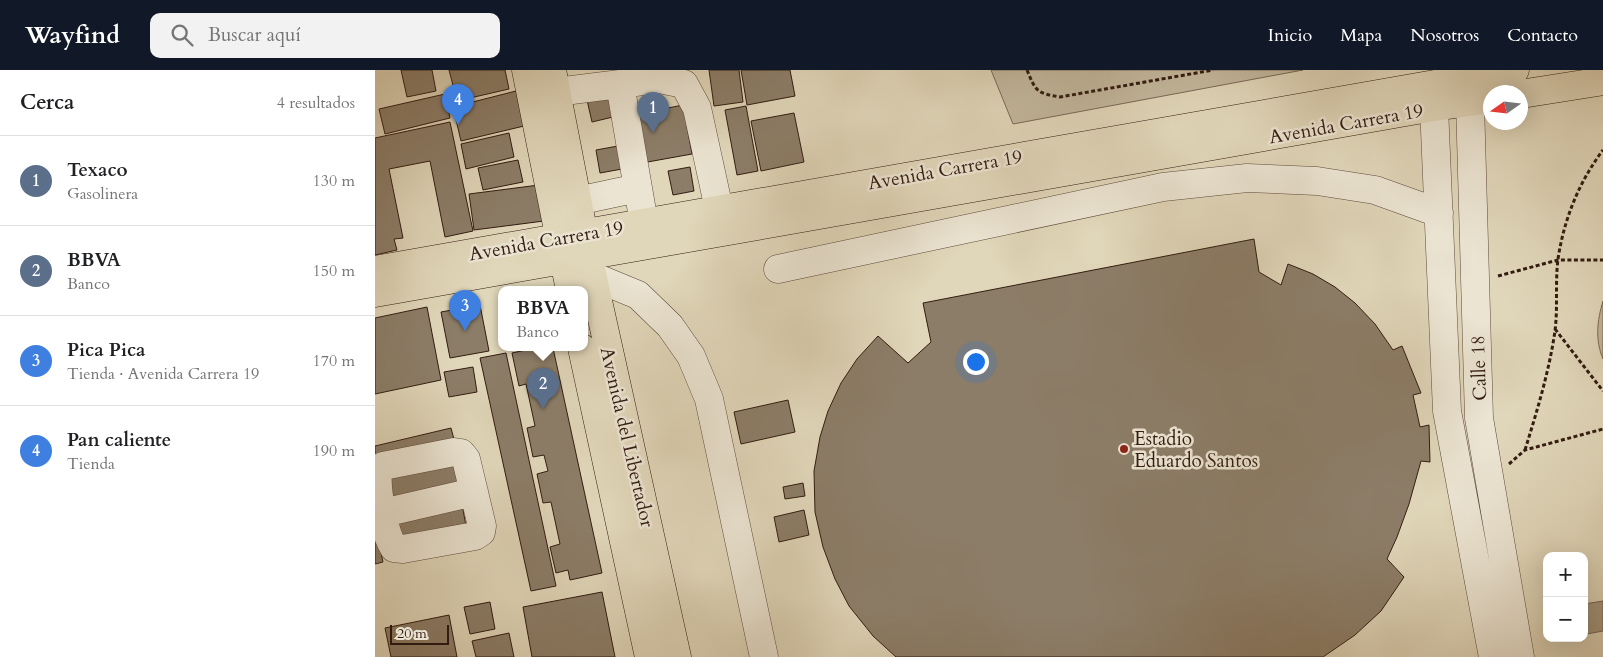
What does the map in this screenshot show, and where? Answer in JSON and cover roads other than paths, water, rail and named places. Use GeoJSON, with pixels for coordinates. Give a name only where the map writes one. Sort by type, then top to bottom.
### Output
{"type":"FeatureCollection","features":[{"type":"Feature","properties":{"kind":"main road","name":"Avenida del Libertador"},"geometry":{"type":"LineString","coordinates":[[526,70],[585,286]]}},
{"type":"Feature","properties":{"kind":"main road","name":"Avenida Carrera 19"},"geometry":{"type":"LineString","coordinates":[[375,270],[577,253],[644,223],[719,209],[1435,95],[1478,93],[1515,70]]}},
{"type":"Feature","properties":{"kind":"main road","name":"Avenida del Libertador"},"geometry":{"type":"LineString","coordinates":[[554,81],[577,201],[577,253],[571,286]]}},
{"type":"Feature","properties":{"kind":"main road"},"geometry":{"type":"LineString","coordinates":[[1528,93],[1603,81]]}},
{"type":"Feature","properties":{"kind":"main road","name":"Avenida Carrera 19"},"geometry":{"type":"LineString","coordinates":[[375,293],[577,253],[1435,95]]}},
{"type":"Feature","properties":{"kind":"main road","name":"Avenida del Libertador"},"geometry":{"type":"LineString","coordinates":[[588,297],[677,657]]}},
{"type":"Feature","properties":{"kind":"main road","name":"Avenida del Libertador"},"geometry":{"type":"LineString","coordinates":[[583,351],[649,657]]}},
{"type":"Feature","properties":{"kind":"street"},"geometry":{"type":"LineString","coordinates":[[554,81],[620,84],[659,79],[684,84],[697,108],[719,209]]}},
{"type":"Feature","properties":{"kind":"street"},"geometry":{"type":"LineString","coordinates":[[620,84],[644,223]]}},
{"type":"Feature","properties":{"kind":"street","name":"Calle 18"},"geometry":{"type":"LineString","coordinates":[[1478,93],[1476,282],[1479,418],[1520,657]]}},
{"type":"Feature","properties":{"kind":"street","name":"Calle 18"},"geometry":{"type":"LineString","coordinates":[[1435,95],[1447,411],[1493,657]]}},
{"type":"Feature","properties":{"kind":"street"},"geometry":{"type":"LineString","coordinates":[[778,269],[1163,187],[1247,178],[1317,181],[1375,190],[1439,214]]}},
{"type":"Feature","properties":{"kind":"street"},"geometry":{"type":"LineString","coordinates":[[577,201],[638,188]]}},
{"type":"Feature","properties":{"kind":"street"},"geometry":{"type":"LineString","coordinates":[[577,253],[638,295],[671,326],[691,356],[709,399],[764,657]]}},
{"type":"Feature","properties":{"kind":"street"},"geometry":{"type":"LineString","coordinates":[[461,452],[466,459],[482,526],[481,532],[475,536],[403,549],[394,548],[389,541],[376,483],[378,471],[383,466],[461,452]]}},
{"type":"Feature","properties":{"kind":"street"},"geometry":{"type":"LineString","coordinates":[[383,513],[474,492]]}},
{"type":"Feature","properties":{"kind":"place","name":"Pan caliente"},"geometry":{"type":"Point","coordinates":[458,125]}},
{"type":"Feature","properties":{"kind":"place","name":"Texaco"},"geometry":{"type":"Point","coordinates":[653,133]}},
{"type":"Feature","properties":{"kind":"place","name":"Pica Pica"},"geometry":{"type":"Point","coordinates":[465,331]}},
{"type":"Feature","properties":{"kind":"place","name":"BBVA"},"geometry":{"type":"Point","coordinates":[543,409]}},
{"type":"Feature","properties":{"kind":"place","name":"Estadio Eduardo Santos"},"geometry":{"type":"Point","coordinates":[1124,449]}}]}
